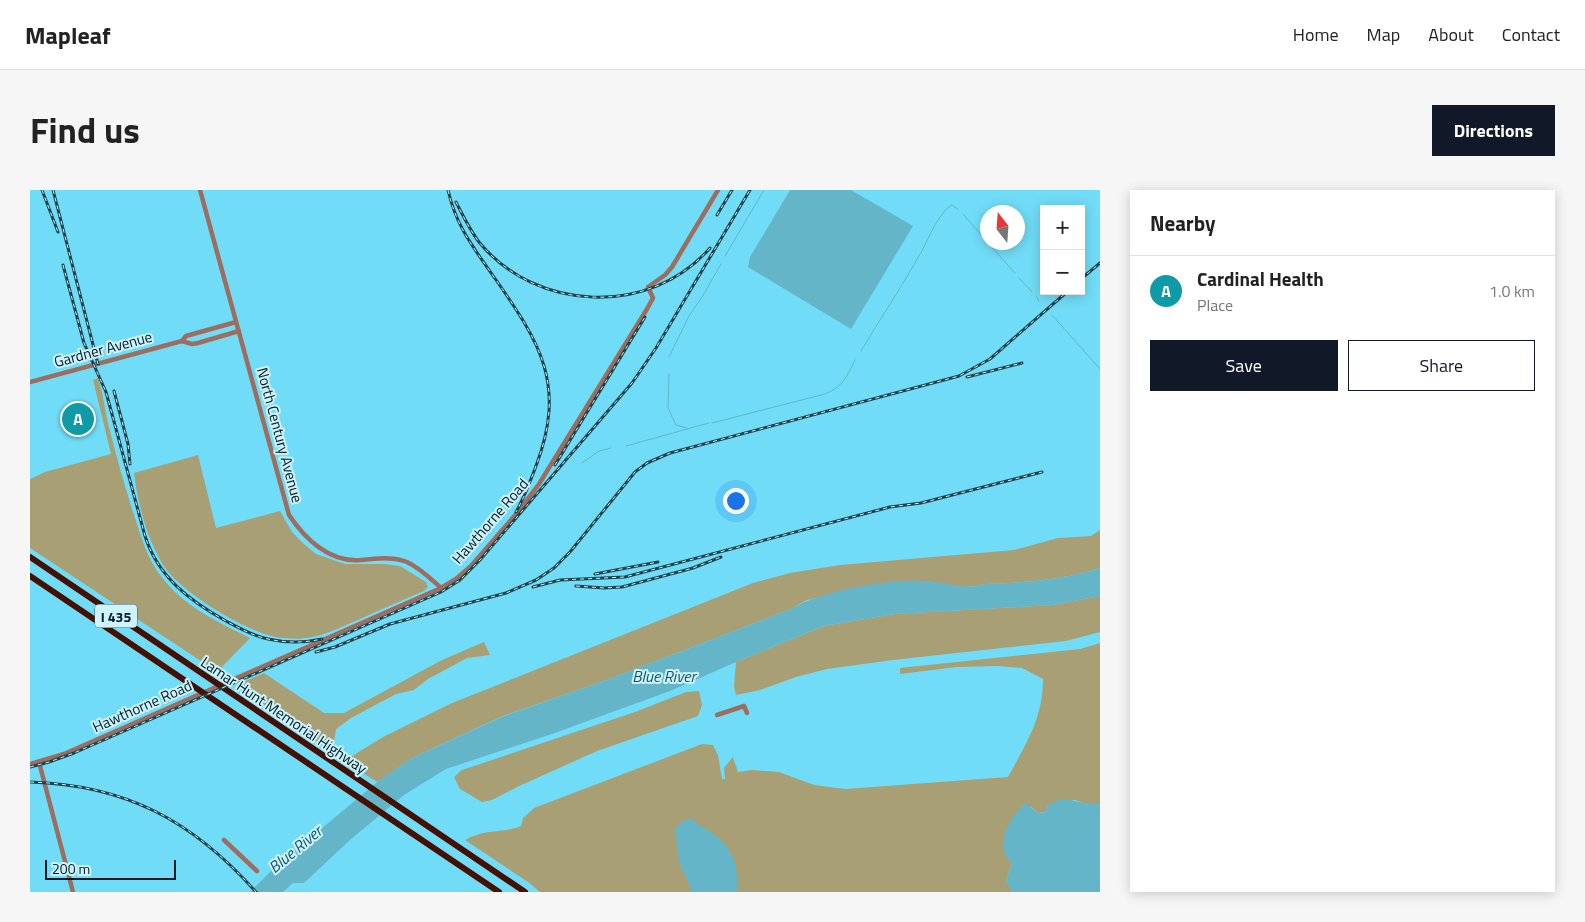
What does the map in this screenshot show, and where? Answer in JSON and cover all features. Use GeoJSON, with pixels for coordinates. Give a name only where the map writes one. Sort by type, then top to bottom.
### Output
{"type":"FeatureCollection","features":[{"type":"Feature","properties":{"kind":"highway","name":"Lamar Hunt Memorial Highway"},"geometry":{"type":"LineString","coordinates":[[30,557],[525,892]]}},
{"type":"Feature","properties":{"kind":"highway","name":"Lamar Hunt Memorial Highway"},"geometry":{"type":"LineString","coordinates":[[30,576],[499,892]]}},
{"type":"Feature","properties":{"kind":"street","name":"North Century Avenue"},"geometry":{"type":"LineString","coordinates":[[200,190],[286,508],[300,531],[318,547],[339,557],[359,561],[376,558],[407,562],[441,588]]}},
{"type":"Feature","properties":{"kind":"street","name":"Hawthorne Road"},"geometry":{"type":"LineString","coordinates":[[30,764],[64,754],[441,588],[456,579],[471,566],[517,513],[539,484],[647,309],[653,298],[648,287],[665,275],[672,267],[718,190]]}},
{"type":"Feature","properties":{"kind":"street","name":"Gardner Avenue"},"geometry":{"type":"LineString","coordinates":[[182,341],[186,336],[236,322]]}},
{"type":"Feature","properties":{"kind":"street","name":"Gardner Avenue"},"geometry":{"type":"LineString","coordinates":[[30,382],[182,341],[192,344],[198,343],[239,331]]}},
{"type":"Feature","properties":{"kind":"street"},"geometry":{"type":"LineString","coordinates":[[717,715],[744,706],[747,713]]}},
{"type":"Feature","properties":{"kind":"street"},"geometry":{"type":"LineString","coordinates":[[39,762],[73,892]]}},
{"type":"Feature","properties":{"kind":"street"},"geometry":{"type":"LineString","coordinates":[[224,840],[257,871]]}},
{"type":"Feature","properties":{"kind":"shaded area"},"geometry":{"type":"Polygon","coordinates":[[[98,378],[124,484],[141,537],[159,574],[175,592],[192,606],[250,638],[218,671],[30,548],[30,479],[45,472],[111,454],[93,380],[98,378]]]}},
{"type":"Feature","properties":{"kind":"shaded area"},"geometry":{"type":"Polygon","coordinates":[[[198,455],[216,528],[280,511],[292,532],[316,554],[345,564],[400,566],[426,582],[428,587],[424,591],[335,630],[307,638],[291,639],[271,636],[227,617],[195,596],[170,574],[156,553],[140,508],[134,473],[198,455]]]}},
{"type":"Feature","properties":{"kind":"shaded area"},"geometry":{"type":"Polygon","coordinates":[[[1100,530],[1100,568],[1057,578],[978,586],[963,587],[926,581],[897,582],[807,600],[791,609],[604,681],[503,716],[412,758],[377,782],[344,761],[383,737],[452,703],[753,583],[790,573],[840,565],[1014,550],[1058,538],[1091,536],[1100,530]]]}},
{"type":"Feature","properties":{"kind":"shaded area"},"geometry":{"type":"Polygon","coordinates":[[[1100,596],[1100,632],[1066,641],[827,669],[796,677],[760,690],[736,695],[734,686],[736,662],[824,626],[894,614],[1053,605],[1100,596]]]}},
{"type":"Feature","properties":{"kind":"shaded area"},"geometry":{"type":"Polygon","coordinates":[[[484,642],[490,655],[467,658],[428,679],[414,690],[396,694],[351,718],[336,729],[334,743],[327,749],[236,685],[264,673],[324,713],[344,713],[442,660],[484,642]]]}},
{"type":"Feature","properties":{"kind":"shaded area"},"geometry":{"type":"Polygon","coordinates":[[[1100,643],[1100,804],[1089,805],[1075,800],[1048,805],[1045,812],[1038,813],[1031,807],[1005,853],[1012,863],[1006,881],[1013,892],[540,892],[465,840],[487,832],[507,830],[521,826],[523,818],[534,808],[702,744],[713,745],[718,755],[722,779],[725,779],[724,768],[733,757],[738,772],[752,770],[779,772],[814,785],[845,789],[1008,777],[1027,742],[1037,718],[1043,679],[1022,668],[998,666],[957,667],[900,674],[900,668],[1080,649],[1100,643]]]}},
{"type":"Feature","properties":{"kind":"shaded area"},"geometry":{"type":"Polygon","coordinates":[[[699,691],[702,705],[698,716],[597,751],[492,800],[482,802],[460,789],[454,777],[462,770],[635,712],[686,692],[699,691]]]}},
{"type":"Feature","properties":{"kind":"water"},"geometry":{"type":"Polygon","coordinates":[[[790,190],[851,190],[913,226],[851,329],[748,267],[750,257],[790,190]]]}},
{"type":"Feature","properties":{"kind":"water","name":"Blue River"},"geometry":{"type":"Polygon","coordinates":[[[1100,568],[1100,596],[1053,605],[894,614],[824,626],[670,691],[552,734],[446,769],[404,795],[351,839],[304,883],[293,883],[283,892],[250,892],[271,871],[382,778],[412,758],[504,716],[604,681],[805,602],[838,591],[875,584],[910,581],[926,581],[970,587],[984,584],[1028,582],[1057,578],[1100,568]]]}},
{"type":"Feature","properties":{"kind":"water"},"geometry":{"type":"Polygon","coordinates":[[[1061,799],[1100,804],[1100,892],[1013,892],[1006,881],[1012,863],[1003,846],[1003,839],[1008,826],[1025,803],[1038,813],[1045,812],[1048,805],[1061,799]]]}},
{"type":"Feature","properties":{"kind":"water"},"geometry":{"type":"Polygon","coordinates":[[[690,818],[713,834],[731,854],[736,868],[738,892],[692,892],[679,862],[674,831],[681,822],[690,818]]]}},
{"type":"Feature","properties":{"kind":"waterway"},"geometry":{"type":"LineString","coordinates":[[725,256],[764,190]]}},
{"type":"Feature","properties":{"kind":"waterway"},"geometry":{"type":"LineString","coordinates":[[861,351],[912,268],[942,214],[952,205],[958,209]]}},
{"type":"Feature","properties":{"kind":"waterway"},"geometry":{"type":"LineString","coordinates":[[963,214],[980,233]]}},
{"type":"Feature","properties":{"kind":"waterway"},"geometry":{"type":"LineString","coordinates":[[994,250],[1015,273]]}},
{"type":"Feature","properties":{"kind":"waterway"},"geometry":{"type":"LineString","coordinates":[[669,357],[689,316],[721,264]]}},
{"type":"Feature","properties":{"kind":"waterway"},"geometry":{"type":"LineString","coordinates":[[1019,278],[1032,292]]}},
{"type":"Feature","properties":{"kind":"waterway"},"geometry":{"type":"LineString","coordinates":[[1036,296],[1039,301]]}},
{"type":"Feature","properties":{"kind":"waterway"},"geometry":{"type":"LineString","coordinates":[[1052,315],[1100,369]]}},
{"type":"Feature","properties":{"kind":"waterway"},"geometry":{"type":"LineString","coordinates":[[712,423],[825,394],[840,384],[847,376],[855,360]]}},
{"type":"Feature","properties":{"kind":"waterway"},"geometry":{"type":"LineString","coordinates":[[669,374],[668,408],[676,425],[687,428]]}},
{"type":"Feature","properties":{"kind":"waterway"},"geometry":{"type":"LineString","coordinates":[[626,446],[709,423]]}},
{"type":"Feature","properties":{"kind":"waterway"},"geometry":{"type":"LineString","coordinates":[[582,463],[599,451],[611,448]]}},
{"type":"Feature","properties":{"kind":"railway"},"geometry":{"type":"LineString","coordinates":[[42,190],[58,232]]}},
{"type":"Feature","properties":{"kind":"railway"},"geometry":{"type":"LineString","coordinates":[[53,190],[98,364]]}},
{"type":"Feature","properties":{"kind":"railway"},"geometry":{"type":"LineString","coordinates":[[448,190],[451,203],[466,236],[524,323],[536,344],[544,366],[548,388],[549,411],[545,437],[536,466],[516,512]]}},
{"type":"Feature","properties":{"kind":"railway"},"geometry":{"type":"LineString","coordinates":[[717,215],[732,190]]}},
{"type":"Feature","properties":{"kind":"railway"},"geometry":{"type":"LineString","coordinates":[[30,767],[74,753],[441,592],[460,580],[480,560],[632,383],[656,348],[750,190]]}},
{"type":"Feature","properties":{"kind":"railway"},"geometry":{"type":"LineString","coordinates":[[456,202],[479,242],[503,265],[531,282],[561,293],[593,297],[626,295],[657,286],[685,270],[710,248]]}},
{"type":"Feature","properties":{"kind":"railway"},"geometry":{"type":"LineString","coordinates":[[1085,276],[1100,263]]}},
{"type":"Feature","properties":{"kind":"railway"},"geometry":{"type":"LineString","coordinates":[[63,265],[84,343],[106,392],[145,536],[158,564],[167,576],[188,596],[226,621],[246,631],[262,638],[282,641],[302,642],[322,639]]}},
{"type":"Feature","properties":{"kind":"railway"},"geometry":{"type":"LineString","coordinates":[[316,652],[335,647],[390,624],[506,593],[536,580],[554,568],[570,552],[635,472],[647,463],[670,453],[959,376],[990,359],[1063,295]]}},
{"type":"Feature","properties":{"kind":"railway"},"geometry":{"type":"LineString","coordinates":[[555,465],[645,317]]}},
{"type":"Feature","properties":{"kind":"railway"},"geometry":{"type":"LineString","coordinates":[[967,377],[1022,363]]}},
{"type":"Feature","properties":{"kind":"railway"},"geometry":{"type":"LineString","coordinates":[[114,391],[128,444],[130,464]]}},
{"type":"Feature","properties":{"kind":"railway"},"geometry":{"type":"LineString","coordinates":[[533,587],[560,580],[625,577],[890,507],[921,503],[1042,472]]}},
{"type":"Feature","properties":{"kind":"railway"},"geometry":{"type":"LineString","coordinates":[[576,586],[622,587],[693,568],[721,557]]}},
{"type":"Feature","properties":{"kind":"railway"},"geometry":{"type":"LineString","coordinates":[[595,574],[658,562]]}},
{"type":"Feature","properties":{"kind":"railway"},"geometry":{"type":"LineString","coordinates":[[30,782],[97,790],[127,799],[155,812],[182,827],[208,845],[256,892]]}},
{"type":"Feature","properties":{"kind":"place","name":"Cardinal Health"},"geometry":{"type":"Point","coordinates":[78,419]}}]}
